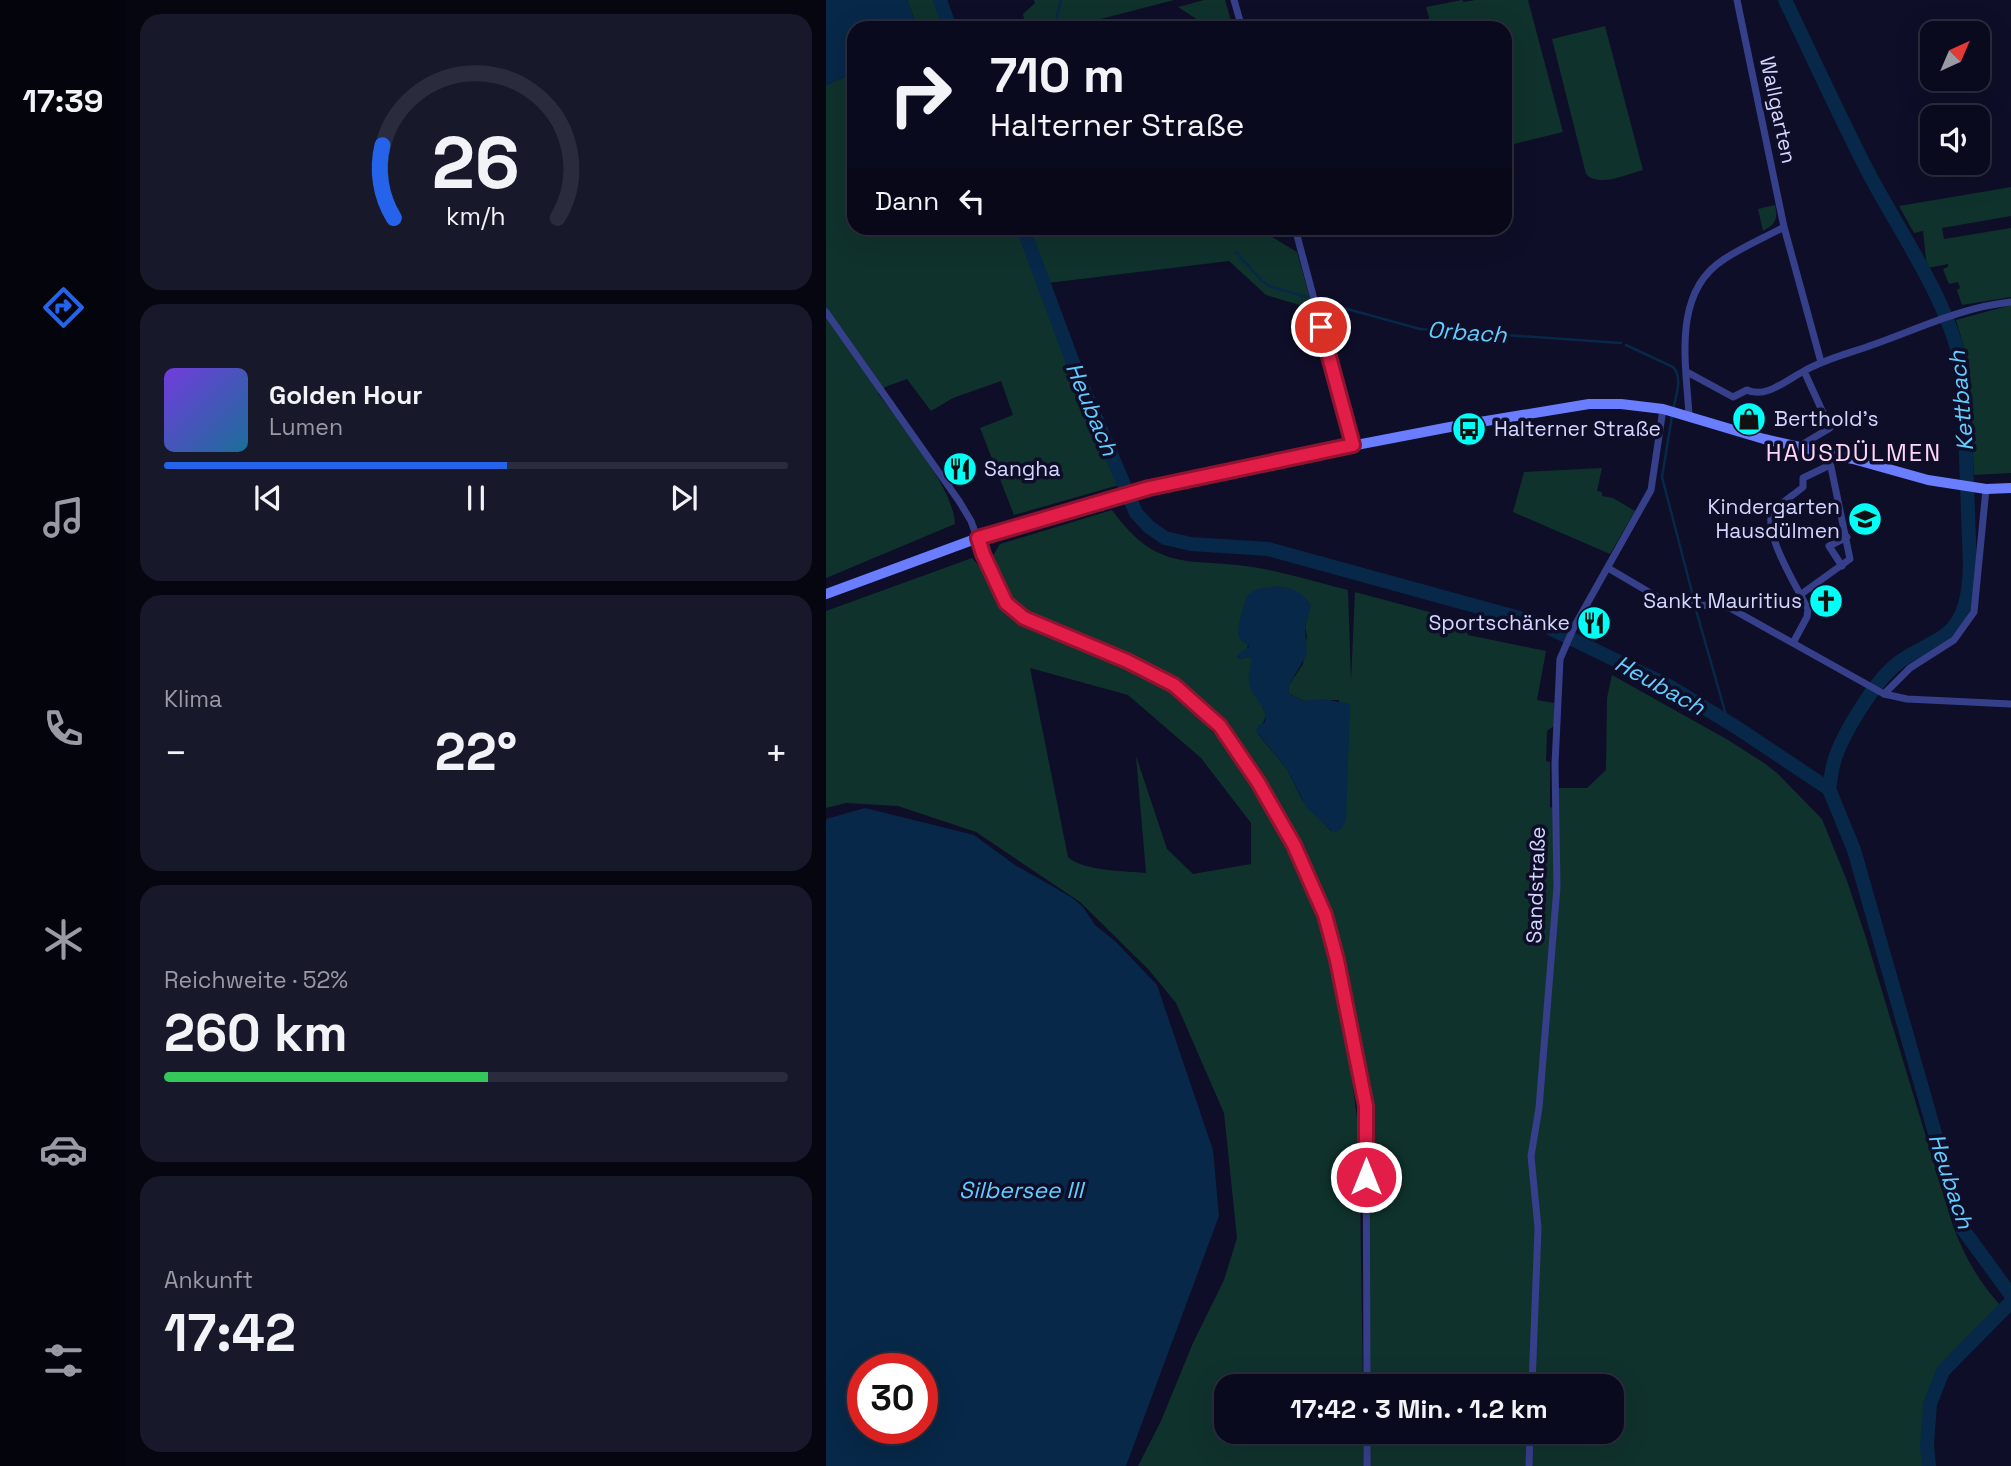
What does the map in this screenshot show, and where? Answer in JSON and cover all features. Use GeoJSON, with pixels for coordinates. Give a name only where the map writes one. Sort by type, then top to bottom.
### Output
{"type":"FeatureCollection","features":[{"type":"Feature","properties":{"kind":"main road"},"geometry":{"type":"LineString","coordinates":[[826,594],[978,538],[1112,497],[1353,445],[1553,408],[1621,404],[1674,412],[1798,447],[1830,460],[1928,480],[1982,488],[2011,488]]}},
{"type":"Feature","properties":{"kind":"street"},"geometry":{"type":"LineString","coordinates":[[1234,0],[1240,21]]}},
{"type":"Feature","properties":{"kind":"street","name":"Wallgarten"},"geometry":{"type":"LineString","coordinates":[[1737,0],[1784,227],[1821,362]]}},
{"type":"Feature","properties":{"kind":"street"},"geometry":{"type":"LineString","coordinates":[[1674,412],[1687,372],[1687,312],[1701,283],[1723,260],[1784,227]]}},
{"type":"Feature","properties":{"kind":"street"},"geometry":{"type":"LineString","coordinates":[[1297,235],[1353,445]]}},
{"type":"Feature","properties":{"kind":"street"},"geometry":{"type":"LineString","coordinates":[[1687,372],[1733,397],[1747,390],[1755,394],[1763,393],[1821,362],[1953,314],[2011,302]]}},
{"type":"Feature","properties":{"kind":"street"},"geometry":{"type":"LineString","coordinates":[[826,312],[968,516],[1006,603],[1024,618],[1127,661],[1174,685],[1220,726],[1258,782],[1294,845],[1325,915],[1337,960],[1366,1106],[1367,1374]]}},
{"type":"Feature","properties":{"kind":"street"},"geometry":{"type":"LineString","coordinates":[[1798,447],[1830,428],[1804,371]]}},
{"type":"Feature","properties":{"kind":"street","name":"Sandstraße"},"geometry":{"type":"LineString","coordinates":[[1532,1374],[1538,1228],[1531,1156],[1539,1108],[1557,887],[1555,764],[1560,659],[1574,627],[1651,490],[1674,412]]}},
{"type":"Feature","properties":{"kind":"street"},"geometry":{"type":"LineString","coordinates":[[1793,643],[1807,617],[1808,609],[1800,594],[1774,540],[1769,520],[1774,511],[1803,487],[1803,478],[1830,460],[1850,559],[1800,594]]}},
{"type":"Feature","properties":{"kind":"street"},"geometry":{"type":"LineString","coordinates":[[1882,692],[1910,668],[1954,640],[1974,612],[1982,488]]}},
{"type":"Feature","properties":{"kind":"street"},"geometry":{"type":"LineString","coordinates":[[1842,566],[1829,546],[1847,537]]}},
{"type":"Feature","properties":{"kind":"street"},"geometry":{"type":"LineString","coordinates":[[1608,568],[1664,601],[1730,608],[1882,692],[1907,699],[2011,704]]}},
{"type":"Feature","properties":{"kind":"street"},"geometry":{"type":"LineString","coordinates":[[1367,1444],[1367,1466]]}},
{"type":"Feature","properties":{"kind":"street"},"geometry":{"type":"LineString","coordinates":[[1529,1466],[1530,1444]]}},
{"type":"Feature","properties":{"kind":"green space"},"geometry":{"type":"Polygon","coordinates":[[[907,0],[934,0],[942,21],[915,21],[907,0]]]}},
{"type":"Feature","properties":{"kind":"green space"},"geometry":{"type":"Polygon","coordinates":[[[1034,0],[1174,0],[1093,21],[1024,21],[1023,14],[1035,3],[1034,0]]]}},
{"type":"Feature","properties":{"kind":"green space"},"geometry":{"type":"Polygon","coordinates":[[[1204,0],[1225,0],[1231,21],[1199,21],[1178,7],[1204,0]]]}},
{"type":"Feature","properties":{"kind":"green space"},"geometry":{"type":"Polygon","coordinates":[[[1462,0],[1528,0],[1563,132],[1512,144],[1512,21],[1430,21],[1426,7],[1462,0]]]}},
{"type":"Feature","properties":{"kind":"green space"},"geometry":{"type":"Polygon","coordinates":[[[1605,26],[1643,170],[1613,179],[1598,180],[1586,174],[1552,39],[1605,26]]]}},
{"type":"Feature","properties":{"kind":"green space"},"geometry":{"type":"Polygon","coordinates":[[[847,76],[847,235],[1021,235],[1073,379],[1119,485],[1014,515],[980,428],[1013,415],[1001,381],[953,398],[931,411],[907,379],[885,387],[878,393],[936,475],[946,493],[955,524],[826,578],[826,85],[847,76]]]}},
{"type":"Feature","properties":{"kind":"green space"},"geometry":{"type":"Polygon","coordinates":[[[2011,187],[2011,216],[1942,228],[1944,239],[2011,228],[2011,297],[1962,305],[1957,290],[1960,288],[1958,282],[1949,284],[1943,269],[1948,267],[1948,264],[1927,268],[1923,231],[1914,233],[1899,206],[2011,187]]]}},
{"type":"Feature","properties":{"kind":"green space"},"geometry":{"type":"Polygon","coordinates":[[[1775,205],[1775,221],[1763,231],[1758,209],[1775,205]]]}},
{"type":"Feature","properties":{"kind":"green space"},"geometry":{"type":"Polygon","coordinates":[[[1031,235],[1269,235],[1297,252],[1313,309],[1266,295],[1229,261],[1048,283],[1031,235]]]}},
{"type":"Feature","properties":{"kind":"green space"},"geometry":{"type":"Polygon","coordinates":[[[2011,305],[2011,473],[1974,475],[1969,364],[1956,320],[2011,305]]]}},
{"type":"Feature","properties":{"kind":"green space"},"geometry":{"type":"Polygon","coordinates":[[[1602,468],[1597,491],[1635,511],[1610,554],[1513,512],[1524,472],[1602,468]]]}},
{"type":"Feature","properties":{"kind":"green space"},"geometry":{"type":"Polygon","coordinates":[[[1112,510],[1147,546],[1163,555],[1180,560],[1264,569],[1348,590],[1351,681],[1355,592],[1463,621],[1468,635],[1546,651],[1537,700],[1554,703],[1554,726],[1547,731],[1546,761],[1550,762],[1550,808],[1555,805],[1555,788],[1587,788],[1606,770],[1607,698],[1612,675],[1728,740],[1777,773],[1822,819],[1866,938],[1952,1223],[1972,1268],[2002,1307],[2002,1312],[1957,1355],[1938,1380],[1928,1416],[1929,1466],[1367,1466],[1367,1444],[1624,1444],[1624,1374],[1367,1374],[1366,1106],[1334,915],[1302,848],[1276,802],[1221,724],[1174,682],[1134,663],[1135,672],[1187,704],[1238,760],[1290,852],[1327,942],[1346,1036],[1359,1132],[1363,1374],[1214,1374],[1214,1444],[1363,1444],[1364,1466],[1138,1466],[1224,1280],[1237,1238],[1224,1113],[1176,1003],[1149,970],[1080,902],[976,832],[898,806],[846,803],[826,808],[826,611],[972,558],[1003,608],[1017,621],[1044,635],[1119,665],[1119,649],[1024,613],[1009,600],[991,559],[1000,544],[1112,510]],[[1310,605],[1248,644],[1247,650],[1237,656],[1239,659],[1252,659],[1266,716],[1258,734],[1287,769],[1302,800],[1331,831],[1339,830],[1339,700],[1304,701],[1288,693],[1289,685],[1303,664],[1307,636],[1305,627],[1310,605]],[[1030,668],[1068,857],[1094,868],[1146,873],[1136,756],[1167,849],[1193,874],[1251,864],[1251,823],[1201,758],[1128,695],[1030,668]]]}},
{"type":"Feature","properties":{"kind":"water"},"geometry":{"type":"Polygon","coordinates":[[[826,0],[907,0],[915,21],[847,21],[847,76],[826,85],[826,0]]]}},
{"type":"Feature","properties":{"kind":"water"},"geometry":{"type":"Polygon","coordinates":[[[1276,586],[1296,591],[1311,605],[1305,627],[1307,654],[1289,685],[1288,693],[1304,701],[1324,699],[1350,704],[1346,820],[1342,828],[1335,832],[1306,807],[1287,769],[1256,731],[1258,726],[1265,722],[1265,712],[1250,687],[1252,659],[1239,659],[1237,655],[1249,647],[1238,635],[1247,595],[1257,589],[1276,586]]]}},
{"type":"Feature","properties":{"kind":"water","name":"Silbersee III"},"geometry":{"type":"Polygon","coordinates":[[[865,808],[974,835],[1015,865],[1071,897],[1083,907],[1095,925],[1115,941],[1157,985],[1213,1150],[1219,1216],[1126,1466],[826,1466],[826,819],[865,808]]]}},
{"type":"Feature","properties":{"kind":"waterway","name":"Heubach"},"geometry":{"type":"LineString","coordinates":[[940,0],[948,21]]}},
{"type":"Feature","properties":{"kind":"waterway","name":"Orbach"},"geometry":{"type":"LineString","coordinates":[[1056,21],[1061,0]]}},
{"type":"Feature","properties":{"kind":"waterway","name":"Kettbach"},"geometry":{"type":"LineString","coordinates":[[1785,0],[1866,168],[1936,295],[1957,348],[1963,375],[1970,567],[1965,604],[1952,629],[1898,663],[1870,694],[1838,751],[1829,789]]}},
{"type":"Feature","properties":{"kind":"waterway","name":"Heubach"},"geometry":{"type":"LineString","coordinates":[[1026,235],[1076,371],[1136,513],[1149,527],[1165,538],[1191,544],[1268,549],[1541,624],[1669,686],[1829,789],[1854,850],[1962,1228],[2011,1295]]}},
{"type":"Feature","properties":{"kind":"waterway","name":"Orbach"},"geometry":{"type":"LineString","coordinates":[[1236,252],[1269,286],[1306,297]]}},
{"type":"Feature","properties":{"kind":"waterway","name":"Orbach"},"geometry":{"type":"LineString","coordinates":[[1318,301],[1420,329],[1621,343]]}},
{"type":"Feature","properties":{"kind":"waterway","name":"Orbach"},"geometry":{"type":"LineString","coordinates":[[1626,345],[1673,367],[1676,371],[1678,381],[1673,410]]}},
{"type":"Feature","properties":{"kind":"waterway","name":"Orbach"},"geometry":{"type":"LineString","coordinates":[[1672,416],[1662,477],[1694,600]]}},
{"type":"Feature","properties":{"kind":"waterway","name":"Orbach"},"geometry":{"type":"LineString","coordinates":[[1696,610],[1728,722]]}},
{"type":"Feature","properties":{"kind":"waterway"},"geometry":{"type":"LineString","coordinates":[[1929,1466],[1927,1445],[1930,1404],[1943,1371],[2011,1302]]}},
{"type":"Feature","properties":{"kind":"place","name":"Berthold's"},"geometry":{"type":"Point","coordinates":[1749,419]}},
{"type":"Feature","properties":{"kind":"place","name":"Halterner Straße"},"geometry":{"type":"Point","coordinates":[1469,429]}},
{"type":"Feature","properties":{"kind":"place","name":"Sangha"},"geometry":{"type":"Point","coordinates":[960,469]}},
{"type":"Feature","properties":{"kind":"place","name":"Kindergarten Hausdülmen"},"geometry":{"type":"Point","coordinates":[1865,519]}},
{"type":"Feature","properties":{"kind":"place","name":"Sankt Mauritius"},"geometry":{"type":"Point","coordinates":[1826,601]}},
{"type":"Feature","properties":{"kind":"place","name":"Sportschänke"},"geometry":{"type":"Point","coordinates":[1594,623]}},
{"type":"Feature","properties":{"kind":"district","name":"HAUSDÜLMEN"},"geometry":{"type":"Point","coordinates":[1854,453]}},
{"type":"Feature","properties":{"kind":"route"},"geometry":{"type":"LineString","coordinates":[[1321,327],[1353,445],[1221,471],[1107,498],[978,538],[1006,603],[1024,618],[1127,661],[1174,685],[1220,726],[1258,782],[1294,845],[1325,915],[1337,960],[1366,1106],[1366,1177]]}}]}
